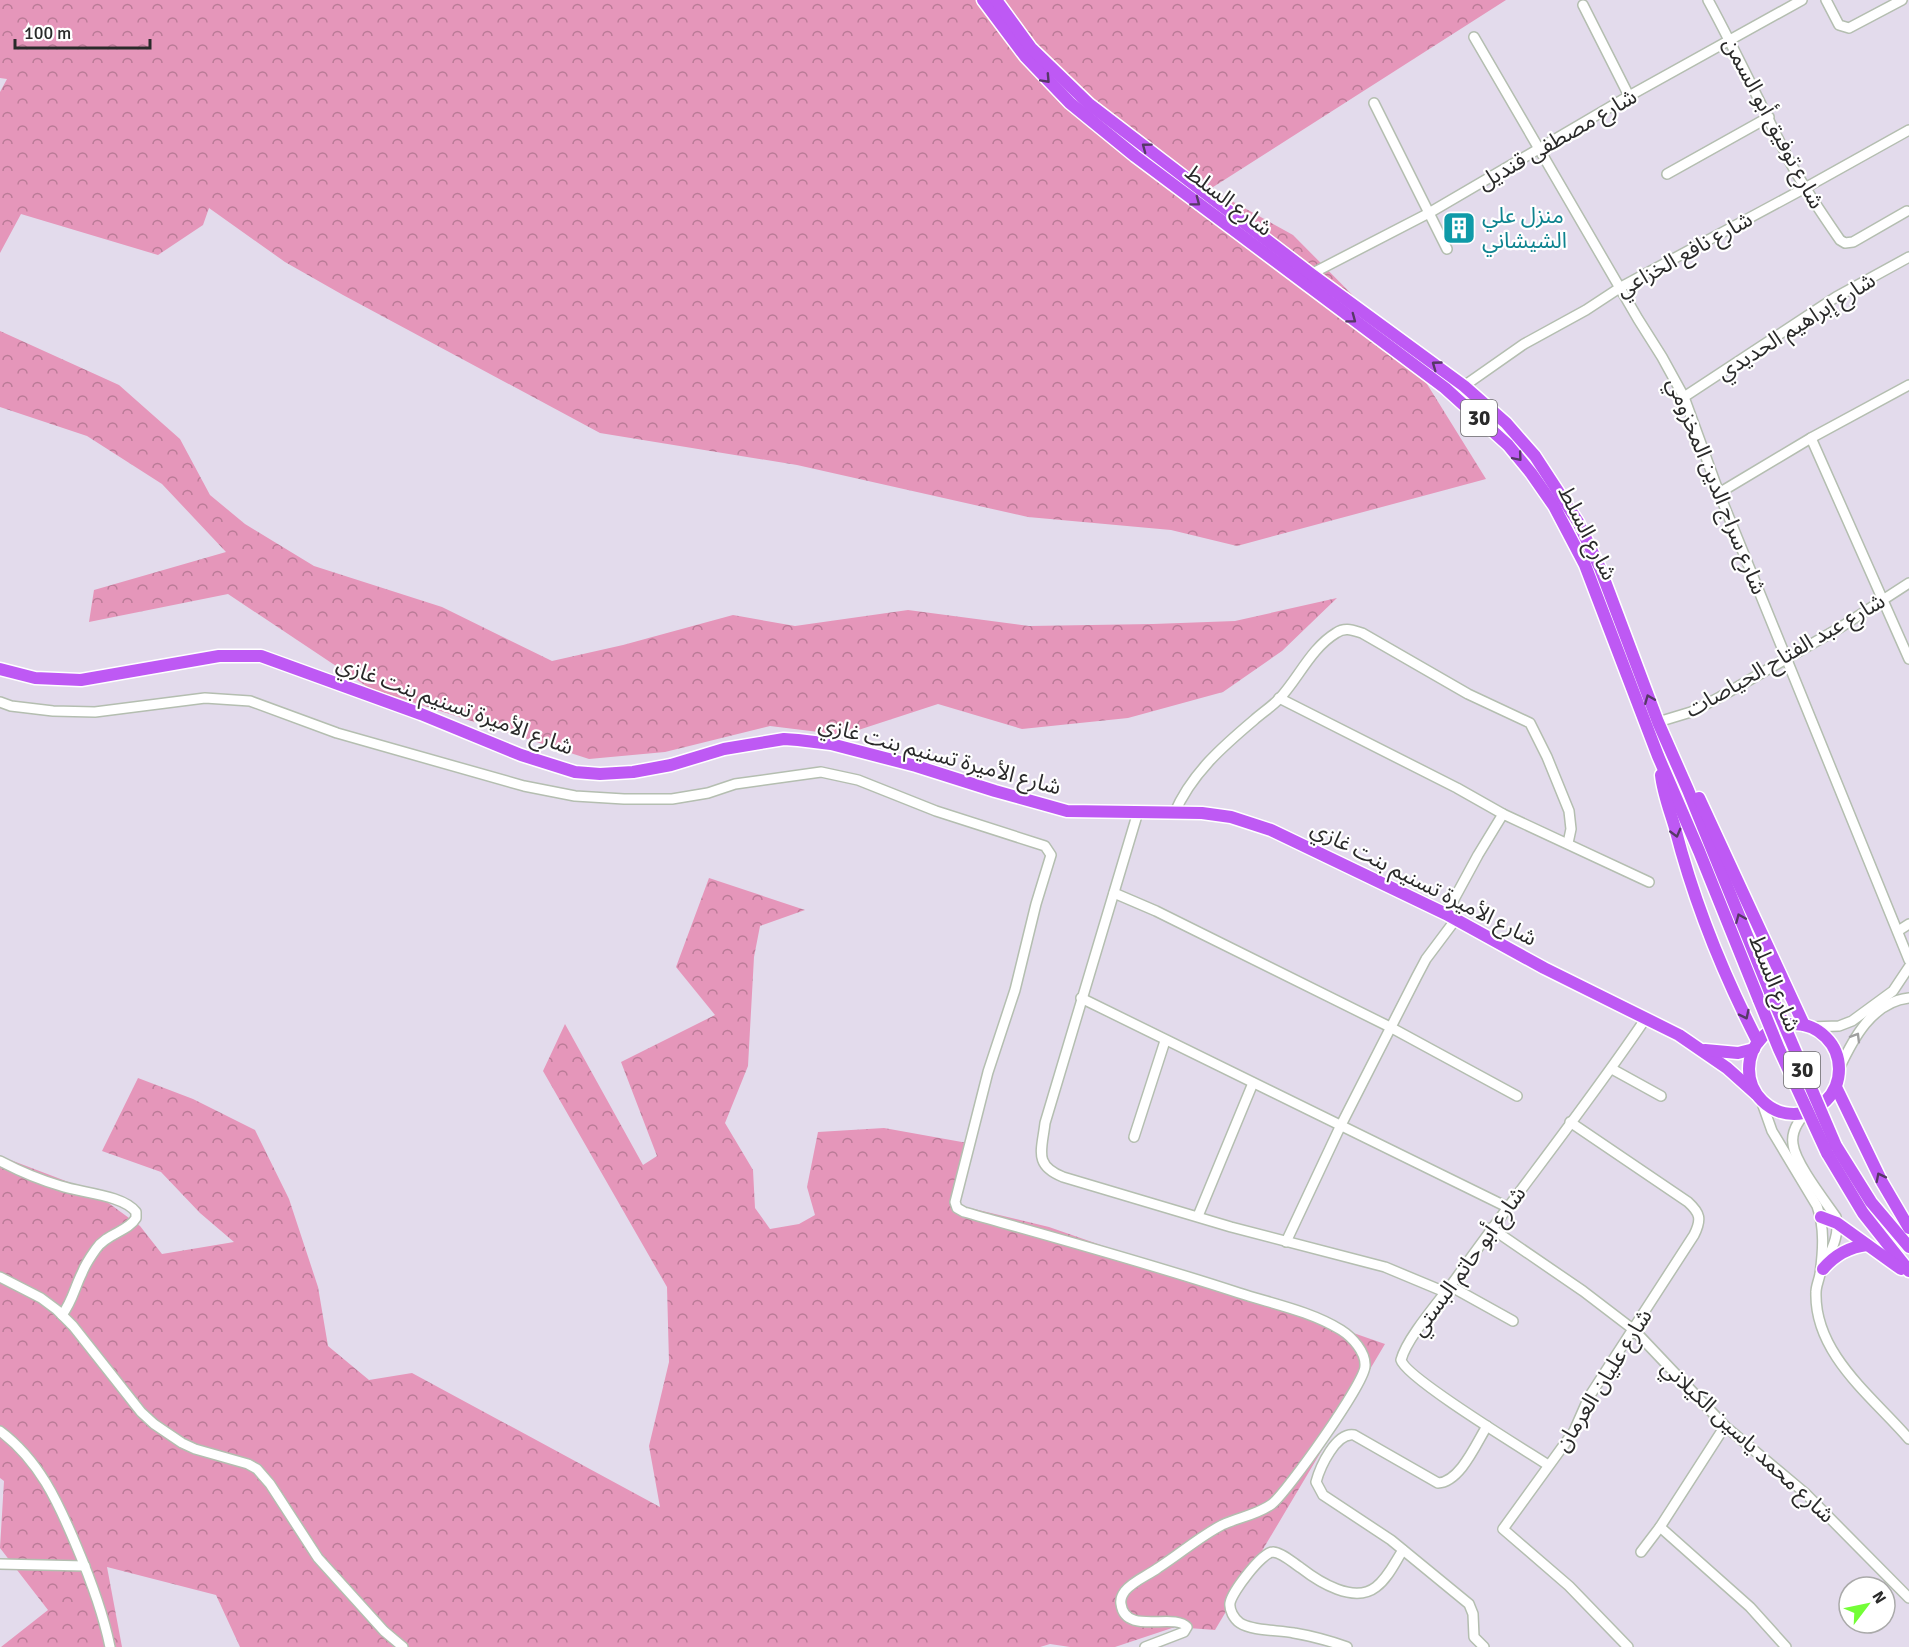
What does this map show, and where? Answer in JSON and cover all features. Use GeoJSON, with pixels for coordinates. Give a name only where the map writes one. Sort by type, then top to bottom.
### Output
{"type":"FeatureCollection","features":[{"type":"Feature","properties":{"kind":"main road","name":"شارع السلط"},"geometry":{"type":"LineString","coordinates":[[983,0],[1025,56],[1045,79],[1079,111],[1135,156],[1445,388],[1508,445],[1531,473],[1574,542],[1604,613],[1658,756],[1779,1049],[1863,1214],[1909,1270]]}},
{"type":"Feature","properties":{"kind":"main road","name":"شارع السلط"},"geometry":{"type":"LineString","coordinates":[[996,0],[1031,48],[1089,104],[1311,274],[1464,386],[1506,423],[1535,456],[1578,522],[1600,568],[1658,722],[1770,992],[1832,1150],[1909,1247]]}},
{"type":"Feature","properties":{"kind":"main road","name":"شارع الأميرة تسنيم بنت غازي"},"geometry":{"type":"LineString","coordinates":[[0,669],[34,678],[81,680],[219,656],[261,656],[422,714],[521,755],[575,772],[600,774],[633,772],[671,765],[724,749],[798,740],[831,744],[916,766],[1058,809],[1089,812],[1202,813],[1231,817],[1271,830],[1451,916],[1544,968],[1679,1035],[1727,1068],[1758,1097]]}},
{"type":"Feature","properties":{"kind":"main road"},"geometry":{"type":"LineString","coordinates":[[1658,756],[1666,799],[1689,878],[1756,1046]]}},
{"type":"Feature","properties":{"kind":"main road"},"geometry":{"type":"LineString","coordinates":[[1677,764],[1698,795],[1708,815],[1807,1026]]}},
{"type":"Feature","properties":{"kind":"main road"},"geometry":{"type":"LineString","coordinates":[[1791,1024],[1807,1026],[1825,1036],[1834,1048],[1839,1069],[1836,1087],[1818,1108],[1805,1113],[1781,1113],[1758,1097],[1750,1079],[1749,1068],[1756,1046],[1767,1033],[1791,1024]]}},
{"type":"Feature","properties":{"kind":"main road","name":"شارع الأميرة تسنيم بنت غازي"},"geometry":{"type":"LineString","coordinates":[[1698,1048],[1738,1053],[1756,1046]]}},
{"type":"Feature","properties":{"kind":"main road"},"geometry":{"type":"LineString","coordinates":[[1836,1087],[1882,1182],[1909,1228]]}},
{"type":"Feature","properties":{"kind":"main road"},"geometry":{"type":"LineString","coordinates":[[1821,1217],[1838,1223],[1909,1276]]}},
{"type":"Feature","properties":{"kind":"main road"},"geometry":{"type":"LineString","coordinates":[[1821,1272],[1835,1257],[1867,1245]]}},
{"type":"Feature","properties":{"kind":"street","name":"شارع توفيق أبو السمن"},"geometry":{"type":"LineString","coordinates":[[1708,0],[1805,189],[1840,240],[1845,243],[1853,242],[1907,211]]}},
{"type":"Feature","properties":{"kind":"street","name":"شارع مصطفى قنديل"},"geometry":{"type":"LineString","coordinates":[[1311,274],[1429,213],[1629,96],[1802,0]]}},
{"type":"Feature","properties":{"kind":"street"},"geometry":{"type":"LineString","coordinates":[[1826,0],[1839,25],[1849,28],[1902,0]]}},
{"type":"Feature","properties":{"kind":"street"},"geometry":{"type":"LineString","coordinates":[[1583,5],[1629,96]]}},
{"type":"Feature","properties":{"kind":"street","name":"شارع سراج الدين المخزومي"},"geometry":{"type":"LineString","coordinates":[[1474,37],[1684,397],[1719,493],[1909,960]]}},
{"type":"Feature","properties":{"kind":"street"},"geometry":{"type":"LineString","coordinates":[[1374,103],[1447,249]]}},
{"type":"Feature","properties":{"kind":"street"},"geometry":{"type":"LineString","coordinates":[[1666,174],[1769,117]]}},
{"type":"Feature","properties":{"kind":"street","name":"شارع نافع الخزاعي"},"geometry":{"type":"LineString","coordinates":[[1464,386],[1524,344],[1586,310],[1621,287],[1805,189],[1909,130]]}},
{"type":"Feature","properties":{"kind":"street","name":"شارع إبراهيم الحديدي"},"geometry":{"type":"LineString","coordinates":[[1684,397],[1836,297],[1909,257]]}},
{"type":"Feature","properties":{"kind":"street"},"geometry":{"type":"LineString","coordinates":[[1719,493],[1811,438],[1909,385]]}},
{"type":"Feature","properties":{"kind":"street"},"geometry":{"type":"LineString","coordinates":[[1811,438],[1909,659]]}},
{"type":"Feature","properties":{"kind":"street","name":"شارع عبد الفتاح الحياصات"},"geometry":{"type":"LineString","coordinates":[[1658,722],[1691,712],[1788,659],[1909,583]]}},
{"type":"Feature","properties":{"kind":"street"},"geometry":{"type":"LineString","coordinates":[[1174,813],[1183,794],[1206,763],[1279,698],[1329,638],[1343,629],[1362,633],[1468,694],[1526,720],[1533,727],[1569,811],[1571,829],[1568,843]]}},
{"type":"Feature","properties":{"kind":"street"},"geometry":{"type":"LineString","coordinates":[[0,702],[11,706],[53,711],[95,712],[205,698],[250,701],[337,733],[524,786],[575,796],[624,800],[672,799],[747,783],[821,772],[858,780],[936,811],[1045,846],[1051,855],[1048,868],[1036,904],[1015,990],[988,1072],[955,1202],[957,1208],[960,1211],[1134,1260],[1311,1315],[1349,1335],[1358,1346],[1366,1368],[1333,1425],[1276,1500],[1256,1514],[1213,1530],[1125,1591],[1120,1603],[1122,1610],[1129,1617],[1154,1623],[1180,1623],[1187,1627],[1185,1632],[1145,1647]]}},
{"type":"Feature","properties":{"kind":"street"},"geometry":{"type":"LineString","coordinates":[[1279,698],[1457,788],[1503,814],[1649,882]]}},
{"type":"Feature","properties":{"kind":"street"},"geometry":{"type":"LineString","coordinates":[[1138,812],[1045,1123],[1041,1155],[1043,1165],[1063,1177],[1286,1242],[1385,1268],[1447,1289],[1513,1321]]}},
{"type":"Feature","properties":{"kind":"street"},"geometry":{"type":"LineString","coordinates":[[1286,1242],[1390,1028],[1451,916],[1478,855],[1503,814]]}},
{"type":"Feature","properties":{"kind":"street"},"geometry":{"type":"LineString","coordinates":[[1114,893],[1156,911],[1390,1028],[1517,1096]]}},
{"type":"Feature","properties":{"kind":"street"},"geometry":{"type":"LineString","coordinates":[[1898,932],[1909,924]]}},
{"type":"Feature","properties":{"kind":"street"},"geometry":{"type":"LineString","coordinates":[[1839,1069],[1858,1033],[1877,1007],[1897,987],[1909,967]]}},
{"type":"Feature","properties":{"kind":"street"},"geometry":{"type":"LineString","coordinates":[[1081,998],[1507,1207]]}},
{"type":"Feature","properties":{"kind":"street"},"geometry":{"type":"LineString","coordinates":[[1807,1026],[1847,1024],[1877,1007],[1909,998]]}},
{"type":"Feature","properties":{"kind":"street","name":"شارع أبو حاتم البستي"},"geometry":{"type":"LineString","coordinates":[[1548,1465],[1407,1370],[1401,1360],[1405,1350],[1447,1289],[1570,1122],[1612,1069],[1646,1018]]}},
{"type":"Feature","properties":{"kind":"street"},"geometry":{"type":"LineString","coordinates":[[1134,1137],[1165,1041]]}},
{"type":"Feature","properties":{"kind":"street"},"geometry":{"type":"LineString","coordinates":[[1612,1069],[1661,1096]]}},
{"type":"Feature","properties":{"kind":"street"},"geometry":{"type":"LineString","coordinates":[[1198,1216],[1253,1083]]}},
{"type":"Feature","properties":{"kind":"street"},"geometry":{"type":"LineString","coordinates":[[1758,1097],[1772,1131],[1817,1206],[1821,1217],[1821,1272]]}},
{"type":"Feature","properties":{"kind":"street"},"geometry":{"type":"LineString","coordinates":[[1805,1113],[1796,1125],[1793,1146],[1811,1181],[1838,1223],[1833,1247],[1821,1272],[1816,1290],[1820,1324],[1828,1343],[1857,1383],[1909,1439]]}},
{"type":"Feature","properties":{"kind":"street","name":"شارع عليان العرمان"},"geometry":{"type":"LineString","coordinates":[[1570,1122],[1688,1202],[1694,1207],[1699,1218],[1694,1235],[1589,1397],[1574,1431],[1503,1529],[1575,1592],[1628,1647]]}},
{"type":"Feature","properties":{"kind":"street"},"geometry":{"type":"LineString","coordinates":[[0,1161],[52,1183],[122,1201],[136,1212],[136,1218],[129,1226],[112,1233],[96,1248],[82,1273],[71,1303],[62,1315]]}},
{"type":"Feature","properties":{"kind":"street","name":"شارع محمد ياسين الكيلاني"},"geometry":{"type":"LineString","coordinates":[[1491,1228],[1583,1291],[1634,1330],[1725,1426],[1805,1493],[1909,1598]]}},
{"type":"Feature","properties":{"kind":"street"},"geometry":{"type":"LineString","coordinates":[[0,1277],[40,1298],[62,1315],[141,1412],[154,1424],[195,1449],[248,1464],[257,1469],[270,1484],[318,1558],[384,1631],[403,1647]]}},
{"type":"Feature","properties":{"kind":"street"},"geometry":{"type":"LineString","coordinates":[[1484,1647],[1474,1637],[1473,1614],[1469,1604],[1403,1550],[1337,1505],[1316,1485],[1335,1444],[1343,1436],[1354,1435],[1438,1484],[1446,1483],[1453,1478],[1464,1463],[1487,1426]]}},
{"type":"Feature","properties":{"kind":"street"},"geometry":{"type":"LineString","coordinates":[[1641,1552],[1660,1527],[1725,1426]]}},
{"type":"Feature","properties":{"kind":"street"},"geometry":{"type":"LineString","coordinates":[[0,1431],[16,1443],[45,1479],[60,1507],[102,1613],[110,1647]]}},
{"type":"Feature","properties":{"kind":"street"},"geometry":{"type":"LineString","coordinates":[[1660,1527],[1743,1600],[1786,1647]]}},
{"type":"Feature","properties":{"kind":"street"},"geometry":{"type":"LineString","coordinates":[[1347,1647],[1296,1633],[1250,1627],[1240,1623],[1230,1610],[1230,1601],[1246,1576],[1269,1552],[1281,1555],[1329,1586],[1364,1593],[1375,1588],[1384,1579],[1403,1550]]}},
{"type":"Feature","properties":{"kind":"street"},"geometry":{"type":"LineString","coordinates":[[0,1564],[85,1566]]}},
{"type":"Feature","properties":{"kind":"green space"},"geometry":{"type":"Polygon","coordinates":[[[0,0],[1506,0],[1210,189],[1293,235],[1404,347],[1486,479],[1237,546],[1171,530],[1028,517],[797,465],[600,433],[285,262],[209,208],[203,225],[158,255],[21,214],[0,253],[0,92],[7,79],[0,78],[0,0]]]}},
{"type":"Feature","properties":{"kind":"green space"},"geometry":{"type":"Polygon","coordinates":[[[0,331],[119,385],[180,439],[210,495],[245,524],[314,566],[442,607],[552,661],[623,645],[733,615],[795,626],[908,610],[1029,626],[1153,624],[1235,621],[1337,598],[1282,651],[1223,692],[1128,718],[1022,729],[938,704],[843,735],[770,726],[665,752],[589,759],[369,688],[228,594],[89,622],[94,590],[226,552],[162,484],[87,436],[0,407],[0,331]]]}},
{"type":"Feature","properties":{"kind":"green space"},"geometry":{"type":"Polygon","coordinates":[[[709,878],[805,910],[760,926],[754,957],[748,1066],[725,1123],[753,1170],[755,1208],[770,1229],[799,1224],[815,1215],[807,1187],[818,1132],[884,1128],[973,1144],[949,1203],[1049,1227],[1385,1344],[1215,1630],[1175,1627],[1115,1647],[1070,1647],[1050,1644],[1040,1647],[240,1647],[216,1595],[107,1567],[122,1647],[1,1647],[48,1610],[0,1548],[4,1481],[0,1478],[0,1156],[92,1191],[140,1226],[162,1254],[234,1242],[200,1213],[161,1172],[102,1151],[138,1078],[193,1099],[255,1130],[289,1199],[318,1287],[328,1346],[369,1380],[412,1373],[660,1507],[649,1446],[669,1362],[667,1287],[543,1071],[565,1024],[643,1165],[657,1156],[621,1062],[715,1015],[676,967],[709,878]]]}},
{"type":"Feature","properties":{"kind":"place","name":"منزل علي الشيشاني"},"geometry":{"type":"Point","coordinates":[1459,228]}}]}
